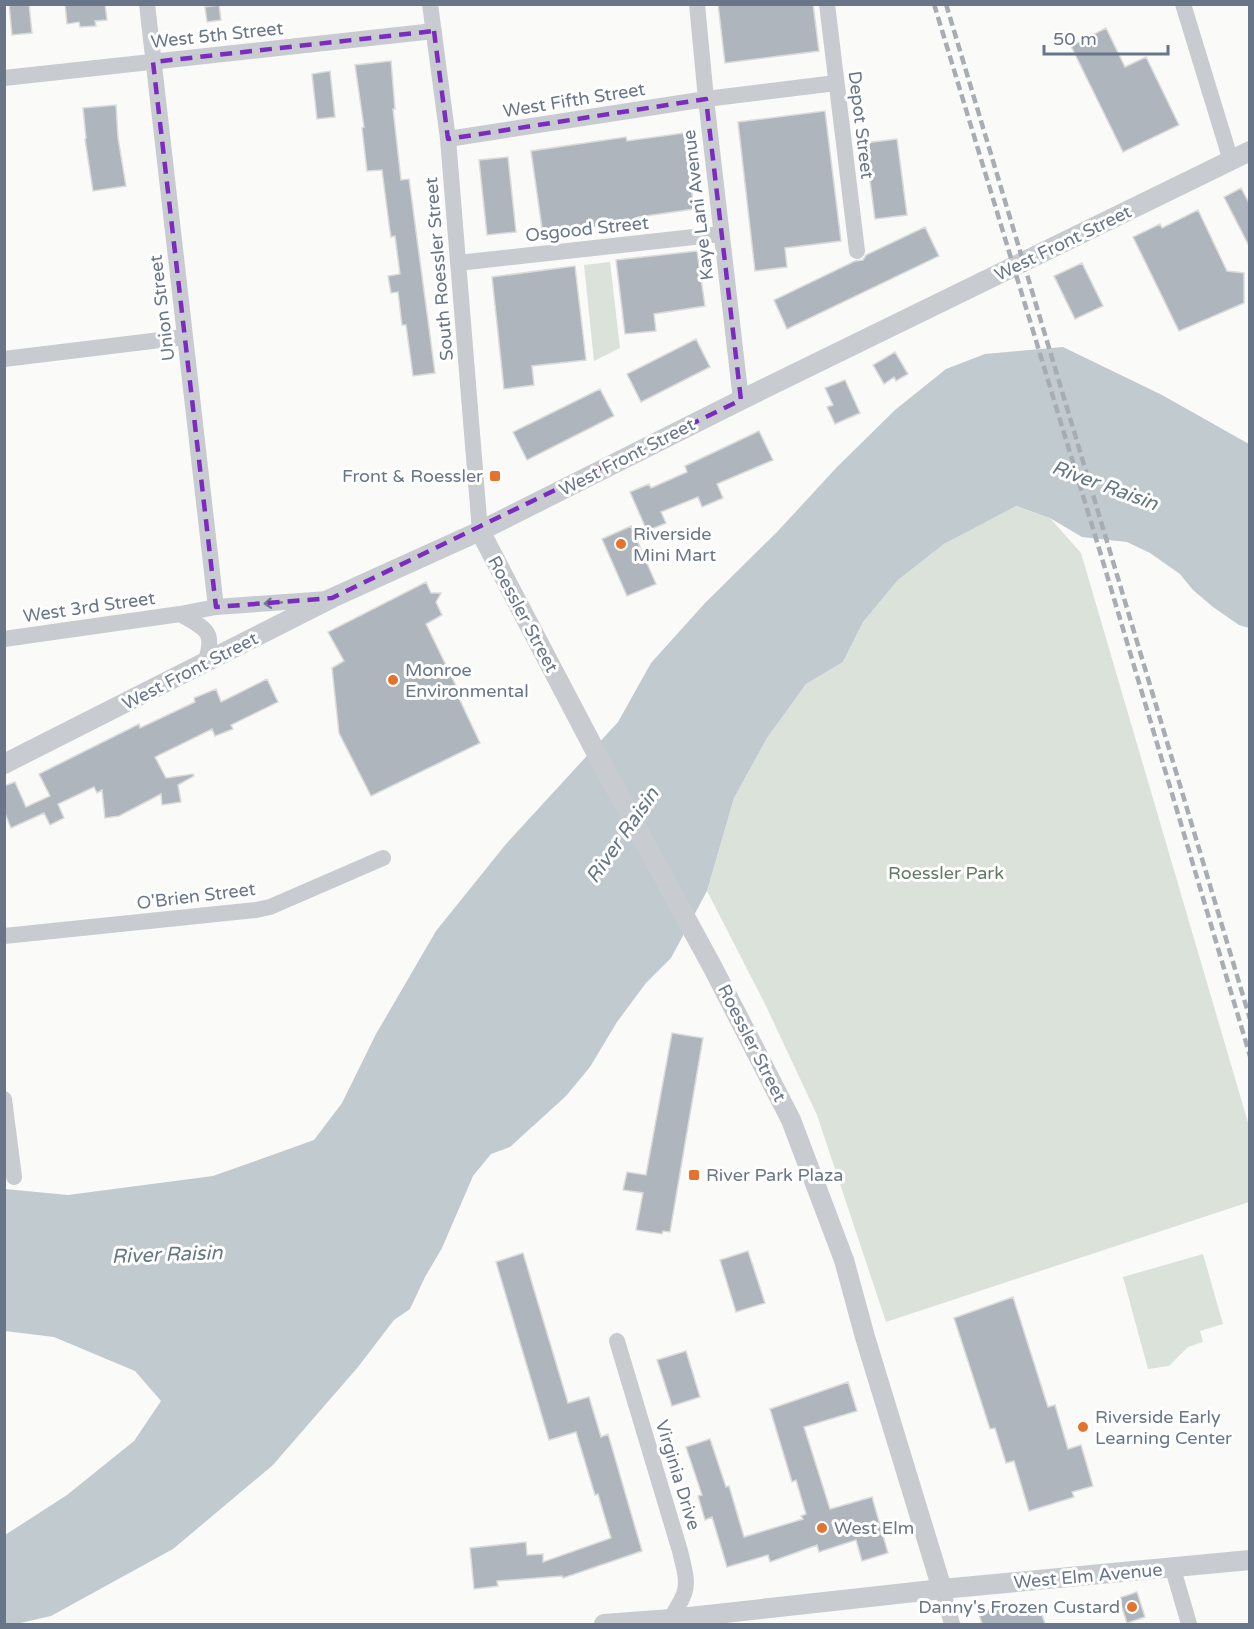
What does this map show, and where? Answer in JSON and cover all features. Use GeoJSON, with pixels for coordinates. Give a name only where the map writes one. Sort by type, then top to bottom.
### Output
{"type":"FeatureCollection","features":[{"type":"Feature","properties":{"kind":"street","name":"Union Street"},"geometry":{"type":"LineString","coordinates":[[147,4],[216,607]]}},
{"type":"Feature","properties":{"kind":"street","name":"South Roessler Street"},"geometry":{"type":"LineString","coordinates":[[430,4],[448,139],[480,531]]}},
{"type":"Feature","properties":{"kind":"street","name":"Kaye Lani Avenue"},"geometry":{"type":"LineString","coordinates":[[697,4],[741,400]]}},
{"type":"Feature","properties":{"kind":"street","name":"Depot Street"},"geometry":{"type":"LineString","coordinates":[[827,4],[857,251]]}},
{"type":"Feature","properties":{"kind":"street"},"geometry":{"type":"LineString","coordinates":[[1183,4],[1230,160]]}},
{"type":"Feature","properties":{"kind":"street","name":"West 5th Street"},"geometry":{"type":"LineString","coordinates":[[4,78],[434,31]]}},
{"type":"Feature","properties":{"kind":"street","name":"West Fifth Street"},"geometry":{"type":"LineString","coordinates":[[448,139],[706,99],[836,83]]}},
{"type":"Feature","properties":{"kind":"street","name":"West Front Street"},"geometry":{"type":"LineString","coordinates":[[4,764],[332,598],[480,531],[741,400],[1250,151]]}},
{"type":"Feature","properties":{"kind":"street","name":"Osgood Street"},"geometry":{"type":"LineString","coordinates":[[458,263],[721,234]]}},
{"type":"Feature","properties":{"kind":"street"},"geometry":{"type":"LineString","coordinates":[[4,359],[185,337]]}},
{"type":"Feature","properties":{"kind":"street","name":"Roessler Street"},"geometry":{"type":"LineString","coordinates":[[480,531],[713,968],[790,1120],[844,1260],[865,1337],[942,1589]]}},
{"type":"Feature","properties":{"kind":"street","name":"West 3rd Street"},"geometry":{"type":"LineString","coordinates":[[4,639],[216,607],[332,598]]}},
{"type":"Feature","properties":{"kind":"street","name":"West 3rd Street"},"geometry":{"type":"LineString","coordinates":[[180,614],[198,624],[209,634],[212,646],[205,663]]}},
{"type":"Feature","properties":{"kind":"street","name":"O'Brien Street"},"geometry":{"type":"LineString","coordinates":[[4,936],[256,910],[270,907],[382,858]]}},
{"type":"Feature","properties":{"kind":"street"},"geometry":{"type":"LineString","coordinates":[[4,1099],[14,1177]]}},
{"type":"Feature","properties":{"kind":"street","name":"Virginia Drive"},"geometry":{"type":"LineString","coordinates":[[617,1341],[680,1551],[686,1579],[685,1593],[671,1622]]}},
{"type":"Feature","properties":{"kind":"street","name":"West Elm Avenue"},"geometry":{"type":"LineString","coordinates":[[604,1624],[671,1622],[942,1589],[1250,1560]]}},
{"type":"Feature","properties":{"kind":"street"},"geometry":{"type":"LineString","coordinates":[[1173,1569],[1189,1624]]}},
{"type":"Feature","properties":{"kind":"street"},"geometry":{"type":"LineString","coordinates":[[942,1589],[952,1624]]}},
{"type":"Feature","properties":{"kind":"highlighted area"},"geometry":{"type":"Polygon","coordinates":[[[434,31],[448,139],[706,99],[741,400],[332,598],[216,607],[153,62],[434,31]]]}},
{"type":"Feature","properties":{"kind":"green space"},"geometry":{"type":"Polygon","coordinates":[[[610,262],[620,348],[594,361],[584,265],[610,262]]]}},
{"type":"Feature","properties":{"kind":"green space","name":"Roessler Park"},"geometry":{"type":"Polygon","coordinates":[[[1015,506],[1050,518],[1081,553],[1249,1126],[1249,1202],[886,1322],[817,1115],[766,1006],[707,891],[734,798],[767,738],[806,684],[843,662],[863,622],[898,580],[944,544],[1015,506]]]}},
{"type":"Feature","properties":{"kind":"green space"},"geometry":{"type":"Polygon","coordinates":[[[1203,1254],[1223,1324],[1200,1331],[1203,1342],[1188,1347],[1169,1366],[1148,1369],[1123,1277],[1203,1254]]]}},
{"type":"Feature","properties":{"kind":"water","name":"River Raisin"},"geometry":{"type":"Polygon","coordinates":[[[1063,347],[1162,395],[1249,444],[1249,628],[1239,625],[1213,607],[1193,590],[1180,574],[1150,553],[1127,542],[1082,537],[1050,518],[1016,506],[944,544],[898,580],[863,622],[843,662],[806,684],[767,738],[734,798],[707,891],[671,958],[646,983],[617,1022],[590,1067],[566,1096],[510,1147],[491,1154],[473,1176],[442,1248],[410,1309],[394,1320],[358,1367],[273,1465],[173,1549],[51,1616],[16,1624],[5,1624],[5,1535],[67,1495],[134,1441],[161,1401],[135,1371],[54,1337],[5,1331],[5,1189],[68,1195],[213,1176],[314,1140],[342,1103],[376,1034],[436,931],[506,844],[618,722],[651,663],[705,603],[895,410],[946,369],[985,354],[1063,347]]]}},
{"type":"Feature","properties":{"kind":"building"},"geometry":{"type":"Polygon","coordinates":[[[9,4],[29,4],[32,33],[12,35],[9,4]]]}},
{"type":"Feature","properties":{"kind":"building"},"geometry":{"type":"Polygon","coordinates":[[[65,4],[105,4],[107,20],[95,21],[96,26],[80,27],[79,22],[67,24],[65,4]]]}},
{"type":"Feature","properties":{"kind":"building"},"geometry":{"type":"Polygon","coordinates":[[[718,4],[813,4],[819,51],[725,63],[718,4]]]}},
{"type":"Feature","properties":{"kind":"building"},"geometry":{"type":"Polygon","coordinates":[[[219,5],[221,20],[207,22],[205,7],[219,5]]]}},
{"type":"Feature","properties":{"kind":"building"},"geometry":{"type":"Polygon","coordinates":[[[1106,28],[1125,67],[1146,57],[1179,125],[1123,152],[1071,46],[1106,28]]]}},
{"type":"Feature","properties":{"kind":"building"},"geometry":{"type":"Polygon","coordinates":[[[391,61],[395,109],[393,109],[401,180],[409,179],[435,373],[413,376],[406,325],[402,325],[398,292],[391,293],[388,276],[400,274],[395,236],[391,237],[382,170],[367,171],[362,128],[364,127],[355,65],[391,61]]]}},
{"type":"Feature","properties":{"kind":"building"},"geometry":{"type":"Polygon","coordinates":[[[330,71],[335,117],[317,119],[312,74],[330,71]]]}},
{"type":"Feature","properties":{"kind":"building"},"geometry":{"type":"Polygon","coordinates":[[[116,105],[118,138],[126,186],[93,191],[83,108],[116,105]]]}},
{"type":"Feature","properties":{"kind":"building"},"geometry":{"type":"Polygon","coordinates":[[[825,111],[841,241],[785,248],[787,267],[755,271],[738,122],[825,111]]]}},
{"type":"Feature","properties":{"kind":"building"},"geometry":{"type":"Polygon","coordinates":[[[684,133],[694,209],[543,235],[531,151],[626,137],[627,141],[684,133]]]}},
{"type":"Feature","properties":{"kind":"building"},"geometry":{"type":"Polygon","coordinates":[[[897,139],[907,215],[875,219],[865,143],[897,139]]]}},
{"type":"Feature","properties":{"kind":"building"},"geometry":{"type":"Polygon","coordinates":[[[508,157],[516,232],[487,235],[479,160],[508,157]]]}},
{"type":"Feature","properties":{"kind":"building"},"geometry":{"type":"Polygon","coordinates":[[[1241,188],[1250,205],[1250,248],[1224,197],[1241,188]]]}},
{"type":"Feature","properties":{"kind":"building"},"geometry":{"type":"Polygon","coordinates":[[[1198,210],[1227,271],[1244,273],[1244,303],[1179,331],[1133,237],[1160,224],[1162,228],[1198,210]]]}},
{"type":"Feature","properties":{"kind":"building"},"geometry":{"type":"Polygon","coordinates":[[[925,227],[939,256],[787,329],[774,300],[855,261],[863,260],[866,255],[925,227]]]}},
{"type":"Feature","properties":{"kind":"building"},"geometry":{"type":"Polygon","coordinates":[[[697,251],[705,306],[654,314],[656,331],[625,334],[616,260],[697,251]]]}},
{"type":"Feature","properties":{"kind":"building"},"geometry":{"type":"Polygon","coordinates":[[[1082,263],[1103,306],[1075,319],[1054,276],[1082,263]]]}},
{"type":"Feature","properties":{"kind":"building"},"geometry":{"type":"Polygon","coordinates":[[[575,266],[586,360],[532,366],[534,385],[504,389],[492,277],[575,266]]]}},
{"type":"Feature","properties":{"kind":"building"},"geometry":{"type":"Polygon","coordinates":[[[696,339],[710,367],[641,402],[627,374],[696,339]]]}},
{"type":"Feature","properties":{"kind":"building"},"geometry":{"type":"Polygon","coordinates":[[[895,352],[908,374],[896,381],[894,377],[884,384],[873,365],[895,352]]]}},
{"type":"Feature","properties":{"kind":"building"},"geometry":{"type":"Polygon","coordinates":[[[845,380],[860,413],[835,424],[827,407],[833,405],[825,388],[845,380]]]}},
{"type":"Feature","properties":{"kind":"building"},"geometry":{"type":"Polygon","coordinates":[[[600,389],[614,416],[527,460],[513,432],[600,389]]]}},
{"type":"Feature","properties":{"kind":"building"},"geometry":{"type":"Polygon","coordinates":[[[759,431],[773,460],[717,484],[723,498],[702,507],[698,497],[661,512],[666,523],[647,531],[630,492],[649,484],[651,488],[687,472],[685,466],[759,431]]]}},
{"type":"Feature","properties":{"kind":"building"},"geometry":{"type":"Polygon","coordinates":[[[631,526],[656,584],[627,596],[602,539],[631,526]]]}},
{"type":"Feature","properties":{"kind":"building","name":"Monroe Environmental"},"geometry":{"type":"Polygon","coordinates":[[[426,582],[431,593],[441,593],[436,602],[442,615],[426,624],[459,692],[457,694],[480,743],[371,796],[339,733],[332,668],[344,661],[328,632],[426,582]]]}},
{"type":"Feature","properties":{"kind":"building"},"geometry":{"type":"Polygon","coordinates":[[[267,679],[278,702],[231,725],[233,729],[215,736],[212,729],[155,757],[166,778],[193,774],[194,776],[178,785],[181,802],[162,805],[161,794],[119,816],[105,818],[102,790],[97,793],[94,787],[58,804],[64,818],[50,825],[44,813],[11,828],[4,811],[4,786],[15,782],[26,807],[50,796],[39,774],[139,724],[140,728],[195,702],[194,698],[216,689],[221,702],[267,679]]]}},
{"type":"Feature","properties":{"kind":"building"},"geometry":{"type":"Polygon","coordinates":[[[672,1033],[703,1038],[670,1232],[663,1231],[662,1234],[636,1230],[643,1193],[623,1190],[627,1172],[646,1175],[672,1033]]]}},
{"type":"Feature","properties":{"kind":"building"},"geometry":{"type":"Polygon","coordinates":[[[748,1251],[765,1303],[736,1312],[720,1260],[748,1251]]]}},
{"type":"Feature","properties":{"kind":"building"},"geometry":{"type":"Polygon","coordinates":[[[523,1253],[568,1403],[589,1397],[601,1437],[608,1434],[642,1551],[563,1578],[562,1576],[497,1581],[498,1586],[474,1589],[470,1548],[526,1542],[527,1555],[543,1554],[543,1562],[611,1538],[576,1432],[549,1440],[496,1262],[523,1253]]]}},
{"type":"Feature","properties":{"kind":"building"},"geometry":{"type":"Polygon","coordinates":[[[1013,1297],[1048,1407],[1055,1405],[1068,1449],[1081,1445],[1093,1486],[1072,1492],[1074,1497],[1029,1511],[1014,1461],[1006,1463],[995,1428],[990,1429],[954,1318],[1013,1297]]]}},
{"type":"Feature","properties":{"kind":"building"},"geometry":{"type":"Polygon","coordinates":[[[686,1351],[700,1397],[672,1406],[657,1360],[686,1351]]]}},
{"type":"Feature","properties":{"kind":"building"},"geometry":{"type":"Polygon","coordinates":[[[848,1382],[857,1411],[804,1427],[830,1509],[872,1497],[888,1553],[862,1561],[856,1540],[819,1552],[817,1545],[770,1562],[768,1555],[727,1567],[712,1517],[705,1520],[698,1496],[702,1495],[686,1447],[710,1439],[726,1487],[729,1486],[744,1537],[803,1519],[801,1516],[806,1514],[796,1480],[792,1482],[770,1409],[848,1382]]]}},
{"type":"Feature","properties":{"kind":"building","name":"Danny's Frozen Custard"},"geometry":{"type":"Polygon","coordinates":[[[1137,1592],[1145,1617],[1127,1623],[1119,1598],[1137,1592]]]}},
{"type":"Feature","properties":{"kind":"building"},"geometry":{"type":"Polygon","coordinates":[[[1039,1605],[1045,1624],[982,1624],[978,1611],[1039,1605]]]}},
{"type":"Feature","properties":{"kind":"railway"},"geometry":{"type":"LineString","coordinates":[[934,4],[1250,1056]]}},
{"type":"Feature","properties":{"kind":"railway"},"geometry":{"type":"LineString","coordinates":[[946,4],[1250,1019]]}},
{"type":"Feature","properties":{"kind":"place","name":"Front & Roessler"},"geometry":{"type":"Point","coordinates":[495,476]}},
{"type":"Feature","properties":{"kind":"place","name":"Riverside Mini Mart"},"geometry":{"type":"Point","coordinates":[621,544]}},
{"type":"Feature","properties":{"kind":"place","name":"Monroe Environmental"},"geometry":{"type":"Point","coordinates":[393,680]}},
{"type":"Feature","properties":{"kind":"place","name":"River Park Plaza"},"geometry":{"type":"Point","coordinates":[694,1175]}},
{"type":"Feature","properties":{"kind":"place","name":"Riverside Early Learning Center"},"geometry":{"type":"Point","coordinates":[1083,1427]}},
{"type":"Feature","properties":{"kind":"place","name":"West Elm"},"geometry":{"type":"Point","coordinates":[822,1528]}},
{"type":"Feature","properties":{"kind":"place","name":"Danny's Frozen Custard"},"geometry":{"type":"Point","coordinates":[1132,1607]}}]}
